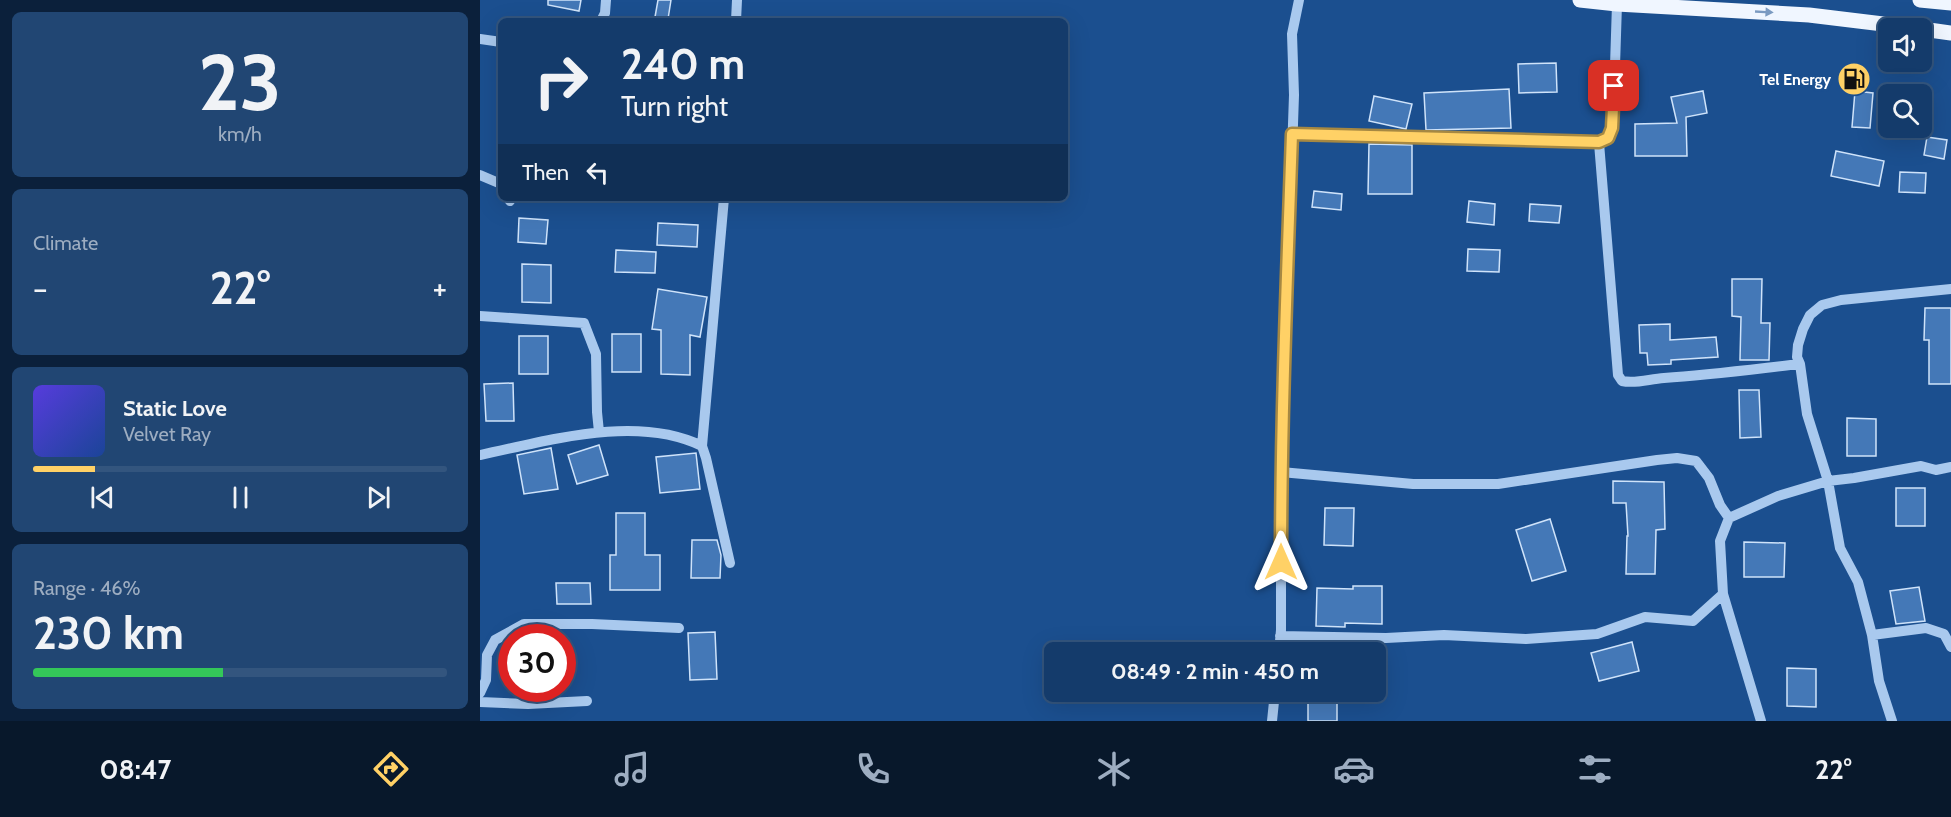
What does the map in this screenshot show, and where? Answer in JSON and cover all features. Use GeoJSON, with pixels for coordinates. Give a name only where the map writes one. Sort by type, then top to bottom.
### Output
{"type":"FeatureCollection","features":[{"type":"Feature","properties":{"kind":"main road"},"geometry":{"type":"LineString","coordinates":[[1580,0],[1809,15],[1878,23]]}},
{"type":"Feature","properties":{"kind":"main road"},"geometry":{"type":"LineString","coordinates":[[1920,0],[1951,3]]}},
{"type":"Feature","properties":{"kind":"main road"},"geometry":{"type":"LineString","coordinates":[[1932,30],[1951,33]]}},
{"type":"Feature","properties":{"kind":"street"},"geometry":{"type":"LineString","coordinates":[[602,18],[606,0]]}},
{"type":"Feature","properties":{"kind":"street"},"geometry":{"type":"LineString","coordinates":[[736,18],[738,0]]}},
{"type":"Feature","properties":{"kind":"street"},"geometry":{"type":"LineString","coordinates":[[1280,642],[1281,472],[1292,134],[1292,34],[1299,0]]}},
{"type":"Feature","properties":{"kind":"street"},"geometry":{"type":"LineString","coordinates":[[1292,134],[1599,142],[1608,138],[1612,128],[1617,4]]}},
{"type":"Feature","properties":{"kind":"street"},"geometry":{"type":"LineString","coordinates":[[480,39],[498,42]]}},
{"type":"Feature","properties":{"kind":"street"},"geometry":{"type":"LineString","coordinates":[[1599,142],[1618,375],[1622,381],[1631,383],[1800,364]]}},
{"type":"Feature","properties":{"kind":"street"},"geometry":{"type":"LineString","coordinates":[[480,175],[498,183]]}},
{"type":"Feature","properties":{"kind":"street"},"geometry":{"type":"LineString","coordinates":[[724,201],[702,446],[729,563]]}},
{"type":"Feature","properties":{"kind":"street"},"geometry":{"type":"LineString","coordinates":[[1892,721],[1879,681],[1872,635],[1858,582],[1840,548],[1828,481],[1807,414],[1797,357],[1798,345],[1810,315],[1822,305],[1841,300],[1951,288]]}},
{"type":"Feature","properties":{"kind":"street"},"geometry":{"type":"LineString","coordinates":[[480,316],[584,323],[596,354],[599,432]]}},
{"type":"Feature","properties":{"kind":"street"},"geometry":{"type":"LineString","coordinates":[[480,455],[599,432],[628,430],[646,431],[689,440],[702,446]]}},
{"type":"Feature","properties":{"kind":"street"},"geometry":{"type":"LineString","coordinates":[[1281,472],[1413,484],[1498,484],[1677,458],[1696,461],[1708,478],[1720,506],[1729,518]]}},
{"type":"Feature","properties":{"kind":"street"},"geometry":{"type":"LineString","coordinates":[[1761,721],[1723,594],[1720,541],[1729,518],[1778,496],[1828,481],[1921,466],[1936,470],[1951,467]]}},
{"type":"Feature","properties":{"kind":"street"},"geometry":{"type":"LineString","coordinates":[[1280,636],[1386,638],[1444,635],[1526,639],[1578,636],[1597,634],[1645,617],[1693,621],[1723,594]]}},
{"type":"Feature","properties":{"kind":"street"},"geometry":{"type":"LineString","coordinates":[[480,693],[486,680],[487,655],[495,640],[524,624],[679,628]]}},
{"type":"Feature","properties":{"kind":"street"},"geometry":{"type":"LineString","coordinates":[[1872,635],[1926,628],[1944,634],[1951,647]]}},
{"type":"Feature","properties":{"kind":"street"},"geometry":{"type":"LineString","coordinates":[[480,702],[528,704],[587,701]]}},
{"type":"Feature","properties":{"kind":"street"},"geometry":{"type":"LineString","coordinates":[[1272,721],[1274,702]]}},
{"type":"Feature","properties":{"kind":"building"},"geometry":{"type":"Polygon","coordinates":[[[548,0],[581,0],[579,11],[548,5],[548,0]]]}},
{"type":"Feature","properties":{"kind":"building"},"geometry":{"type":"Polygon","coordinates":[[[658,0],[671,0],[668,18],[655,17],[658,0]]]}},
{"type":"Feature","properties":{"kind":"building"},"geometry":{"type":"Polygon","coordinates":[[[1556,63],[1557,92],[1519,93],[1518,64],[1556,63]]]}},
{"type":"Feature","properties":{"kind":"building"},"geometry":{"type":"Polygon","coordinates":[[[1509,89],[1511,128],[1426,130],[1424,93],[1509,89]]]}},
{"type":"Feature","properties":{"kind":"building"},"geometry":{"type":"Polygon","coordinates":[[[1703,91],[1707,113],[1686,117],[1687,156],[1635,156],[1635,124],[1677,123],[1671,97],[1703,91]]]}},
{"type":"Feature","properties":{"kind":"building"},"geometry":{"type":"Polygon","coordinates":[[[1855,91],[1873,93],[1870,128],[1852,127],[1855,91]]]}},
{"type":"Feature","properties":{"kind":"building"},"geometry":{"type":"Polygon","coordinates":[[[1374,96],[1412,104],[1406,129],[1369,121],[1374,96]]]}},
{"type":"Feature","properties":{"kind":"building"},"geometry":{"type":"Polygon","coordinates":[[[1927,138],[1947,140],[1944,159],[1924,155],[1927,138]]]}},
{"type":"Feature","properties":{"kind":"building"},"geometry":{"type":"Polygon","coordinates":[[[1369,144],[1412,145],[1412,194],[1368,194],[1369,144]]]}},
{"type":"Feature","properties":{"kind":"building"},"geometry":{"type":"Polygon","coordinates":[[[1836,151],[1884,161],[1879,186],[1831,176],[1836,151]]]}},
{"type":"Feature","properties":{"kind":"building"},"geometry":{"type":"Polygon","coordinates":[[[1900,172],[1926,173],[1925,193],[1899,192],[1900,172]]]}},
{"type":"Feature","properties":{"kind":"building"},"geometry":{"type":"Polygon","coordinates":[[[1314,191],[1342,194],[1341,210],[1312,207],[1314,191]]]}},
{"type":"Feature","properties":{"kind":"building"},"geometry":{"type":"Polygon","coordinates":[[[1469,201],[1495,204],[1494,225],[1467,222],[1469,201]]]}},
{"type":"Feature","properties":{"kind":"building"},"geometry":{"type":"Polygon","coordinates":[[[1530,204],[1561,206],[1559,223],[1529,221],[1530,204]]]}},
{"type":"Feature","properties":{"kind":"building"},"geometry":{"type":"Polygon","coordinates":[[[519,218],[548,220],[546,244],[518,242],[519,218]]]}},
{"type":"Feature","properties":{"kind":"building"},"geometry":{"type":"Polygon","coordinates":[[[658,223],[698,225],[697,247],[657,245],[658,223]]]}},
{"type":"Feature","properties":{"kind":"building"},"geometry":{"type":"Polygon","coordinates":[[[1468,249],[1500,250],[1499,272],[1467,271],[1468,249]]]}},
{"type":"Feature","properties":{"kind":"building"},"geometry":{"type":"Polygon","coordinates":[[[616,250],[656,252],[655,273],[615,272],[616,250]]]}},
{"type":"Feature","properties":{"kind":"building"},"geometry":{"type":"Polygon","coordinates":[[[522,264],[551,265],[551,303],[522,302],[522,264]]]}},
{"type":"Feature","properties":{"kind":"building"},"geometry":{"type":"Polygon","coordinates":[[[1732,279],[1762,279],[1761,323],[1770,323],[1769,360],[1740,360],[1741,317],[1732,316],[1732,279]]]}},
{"type":"Feature","properties":{"kind":"building"},"geometry":{"type":"Polygon","coordinates":[[[658,289],[707,297],[700,337],[690,335],[690,375],[661,374],[661,330],[652,329],[658,289]]]}},
{"type":"Feature","properties":{"kind":"building"},"geometry":{"type":"Polygon","coordinates":[[[1925,308],[1951,308],[1951,384],[1929,384],[1929,340],[1924,340],[1925,308]]]}},
{"type":"Feature","properties":{"kind":"building"},"geometry":{"type":"Polygon","coordinates":[[[1670,324],[1670,340],[1716,337],[1718,357],[1671,360],[1671,364],[1648,365],[1647,353],[1640,353],[1639,325],[1670,324]]]}},
{"type":"Feature","properties":{"kind":"building"},"geometry":{"type":"Polygon","coordinates":[[[612,334],[641,334],[641,372],[612,372],[612,334]]]}},
{"type":"Feature","properties":{"kind":"building"},"geometry":{"type":"Polygon","coordinates":[[[519,336],[548,336],[548,374],[519,374],[519,336]]]}},
{"type":"Feature","properties":{"kind":"building"},"geometry":{"type":"Polygon","coordinates":[[[513,383],[514,421],[486,421],[484,384],[513,383]]]}},
{"type":"Feature","properties":{"kind":"building"},"geometry":{"type":"Polygon","coordinates":[[[1739,390],[1759,390],[1761,437],[1740,438],[1739,390]]]}},
{"type":"Feature","properties":{"kind":"building"},"geometry":{"type":"Polygon","coordinates":[[[1847,418],[1876,419],[1876,456],[1847,456],[1847,418]]]}},
{"type":"Feature","properties":{"kind":"building"},"geometry":{"type":"Polygon","coordinates":[[[599,445],[608,475],[577,484],[568,455],[599,445]]]}},
{"type":"Feature","properties":{"kind":"building"},"geometry":{"type":"Polygon","coordinates":[[[551,448],[558,489],[524,494],[517,455],[551,448]]]}},
{"type":"Feature","properties":{"kind":"building"},"geometry":{"type":"Polygon","coordinates":[[[696,453],[700,489],[660,493],[656,457],[696,453]]]}},
{"type":"Feature","properties":{"kind":"building"},"geometry":{"type":"Polygon","coordinates":[[[1613,481],[1664,482],[1665,529],[1656,530],[1655,574],[1626,574],[1628,536],[1626,503],[1613,503],[1613,481]]]}},
{"type":"Feature","properties":{"kind":"building"},"geometry":{"type":"Polygon","coordinates":[[[1896,488],[1925,488],[1925,526],[1896,526],[1896,488]]]}},
{"type":"Feature","properties":{"kind":"building"},"geometry":{"type":"Polygon","coordinates":[[[1325,508],[1354,508],[1353,546],[1324,545],[1325,508]]]}},
{"type":"Feature","properties":{"kind":"building"},"geometry":{"type":"Polygon","coordinates":[[[616,513],[645,513],[645,555],[660,555],[660,590],[610,590],[610,555],[616,555],[616,513]]]}},
{"type":"Feature","properties":{"kind":"building"},"geometry":{"type":"Polygon","coordinates":[[[1550,519],[1566,571],[1532,581],[1516,530],[1550,519]]]}},
{"type":"Feature","properties":{"kind":"building"},"geometry":{"type":"Polygon","coordinates":[[[692,540],[717,540],[721,555],[720,578],[691,578],[692,540]]]}},
{"type":"Feature","properties":{"kind":"building"},"geometry":{"type":"Polygon","coordinates":[[[1744,542],[1785,543],[1784,577],[1744,577],[1744,542]]]}},
{"type":"Feature","properties":{"kind":"building"},"geometry":{"type":"Polygon","coordinates":[[[556,583],[590,583],[591,604],[557,604],[556,583]]]}},
{"type":"Feature","properties":{"kind":"building"},"geometry":{"type":"Polygon","coordinates":[[[1353,586],[1382,586],[1382,624],[1345,623],[1345,627],[1316,626],[1317,588],[1353,589],[1353,586]]]}},
{"type":"Feature","properties":{"kind":"building"},"geometry":{"type":"Polygon","coordinates":[[[1919,587],[1925,621],[1896,624],[1890,591],[1919,587]]]}},
{"type":"Feature","properties":{"kind":"building"},"geometry":{"type":"Polygon","coordinates":[[[715,632],[717,679],[690,680],[688,633],[715,632]]]}},
{"type":"Feature","properties":{"kind":"building"},"geometry":{"type":"Polygon","coordinates":[[[1632,642],[1639,671],[1599,681],[1591,653],[1632,642]]]}},
{"type":"Feature","properties":{"kind":"building"},"geometry":{"type":"Polygon","coordinates":[[[1787,668],[1816,669],[1816,707],[1787,706],[1787,668]]]}},
{"type":"Feature","properties":{"kind":"building"},"geometry":{"type":"Polygon","coordinates":[[[1308,702],[1337,702],[1337,721],[1308,721],[1308,702]]]}},
{"type":"Feature","properties":{"kind":"place","name":"Tel Energy"},"geometry":{"type":"Point","coordinates":[1854,79]}},
{"type":"Feature","properties":{"kind":"route"},"geometry":{"type":"LineString","coordinates":[[1281,562],[1284,328],[1292,134],[1599,142],[1608,138],[1612,128],[1614,86]]}}]}
